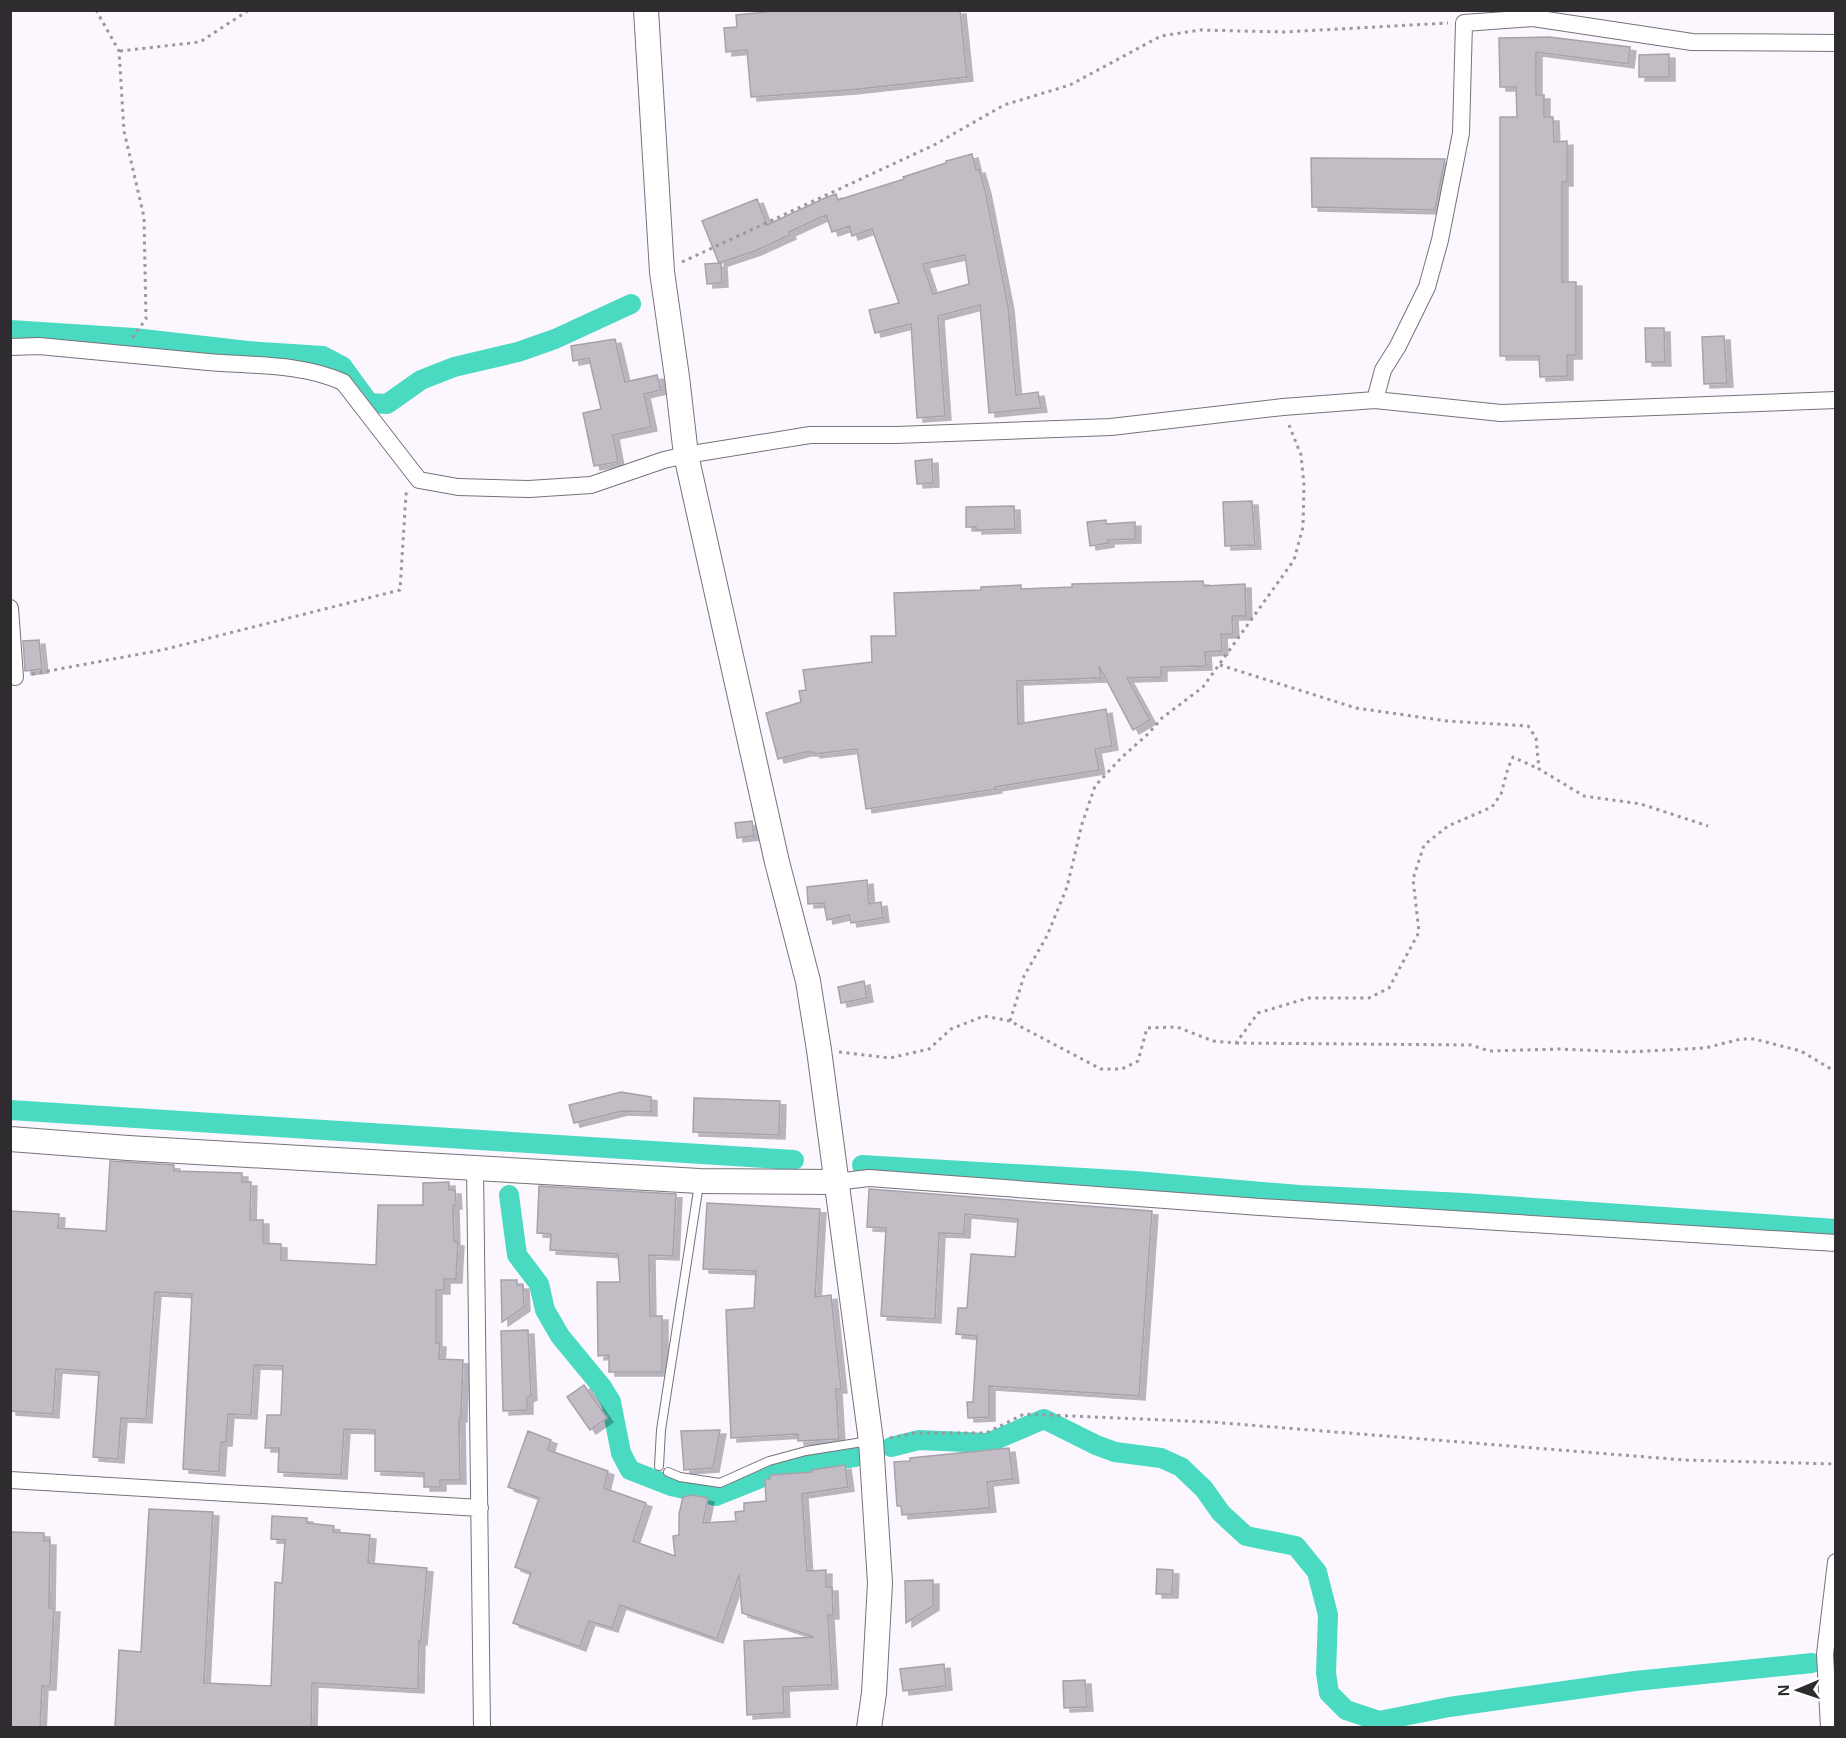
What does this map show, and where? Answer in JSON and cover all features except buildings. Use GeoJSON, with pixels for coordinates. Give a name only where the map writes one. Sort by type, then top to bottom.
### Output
{"type":"FeatureCollection","features":[{"type":"Feature","properties":{"kind":"street"},"geometry":{"type":"LineString","coordinates":[[646,10],[662,272],[686,455],[777,862],[808,981],[871,1441],[880,1583],[874,1693],[869,1728]]}},
{"type":"Feature","properties":{"kind":"street"},"geometry":{"type":"LineString","coordinates":[[1375,400],[1383,370],[1398,346],[1427,287],[1440,240],[1461,133],[1464,23],[1533,18],[1692,42],[1836,43]]}},
{"type":"Feature","properties":{"kind":"street"},"geometry":{"type":"LineString","coordinates":[[10,347],[39,346],[120,353],[302,370],[328,375],[343,382],[419,480],[458,487],[528,489],[591,485],[664,460],[810,435],[896,435],[1112,427],[1282,407],[1375,400],[1501,413],[1836,400]]}},
{"type":"Feature","properties":{"kind":"street"},"geometry":{"type":"LineString","coordinates":[[10,608],[15,677]]}},
{"type":"Feature","properties":{"kind":"street"},"geometry":{"type":"LineString","coordinates":[[10,1139],[140,1149],[699,1181],[835,1182],[869,1178],[1260,1207],[1836,1243]]}},
{"type":"Feature","properties":{"kind":"street"},"geometry":{"type":"LineString","coordinates":[[475,1168],[482,1728]]}},
{"type":"Feature","properties":{"kind":"street"},"geometry":{"type":"LineString","coordinates":[[10,1480],[480,1508]]}},
{"type":"Feature","properties":{"kind":"street"},"geometry":{"type":"LineString","coordinates":[[1829,1728],[1825,1654],[1836,1562]]}},
{"type":"Feature","properties":{"kind":"lane"},"geometry":{"type":"LineString","coordinates":[[659,1466],[661,1430],[699,1181]]}},
{"type":"Feature","properties":{"kind":"lane"},"geometry":{"type":"LineString","coordinates":[[668,1472],[680,1477],[720,1483],[769,1461],[806,1451],[871,1441]]}},
{"type":"Feature","properties":{"kind":"path"},"geometry":{"type":"LineString","coordinates":[[96,10],[119,51],[124,130],[144,217],[146,319],[120,353]]}},
{"type":"Feature","properties":{"kind":"path"},"geometry":{"type":"LineString","coordinates":[[119,51],[200,42],[249,10]]}},
{"type":"Feature","properties":{"kind":"path"},"geometry":{"type":"LineString","coordinates":[[662,272],[934,145],[1004,105],[1070,85],[1161,36],[1200,30],[1284,32],[1464,23]]}},
{"type":"Feature","properties":{"kind":"path"},"geometry":{"type":"LineString","coordinates":[[1010,1021],[1024,976],[1047,936],[1067,887],[1082,824],[1095,786],[1162,718],[1203,687],[1294,560],[1303,527],[1305,508],[1301,455],[1282,407]]}},
{"type":"Feature","properties":{"kind":"path"},"geometry":{"type":"LineString","coordinates":[[15,677],[162,650],[400,590],[406,494],[419,480]]}},
{"type":"Feature","properties":{"kind":"path"},"geometry":{"type":"LineString","coordinates":[[1220,665],[1356,708],[1447,721],[1528,726],[1536,738],[1539,769]]}},
{"type":"Feature","properties":{"kind":"path"},"geometry":{"type":"LineString","coordinates":[[1236,1043],[1258,1013],[1308,998],[1369,998],[1389,988],[1419,932],[1413,879],[1424,845],[1448,826],[1492,807],[1501,794],[1513,757],[1539,769],[1584,796],[1641,804],[1708,826]]}},
{"type":"Feature","properties":{"kind":"path"},"geometry":{"type":"LineString","coordinates":[[819,1050],[890,1058],[928,1049],[951,1029],[984,1016],[1010,1021],[1101,1069],[1122,1070],[1138,1061],[1147,1028],[1177,1027],[1213,1041],[1236,1043],[1471,1045],[1489,1051],[1559,1049],[1628,1052],[1705,1048],[1741,1039],[1754,1039],[1801,1051],[1836,1072]]}},
{"type":"Feature","properties":{"kind":"path"},"geometry":{"type":"LineString","coordinates":[[871,1441],[914,1433],[986,1433],[1024,1414],[1211,1422],[1684,1460],[1836,1464]]}},
{"type":"Feature","properties":{"kind":"waterway"},"geometry":{"type":"LineString","coordinates":[[10,330],[134,338],[248,351],[323,356],[342,366],[369,403],[387,404],[421,380],[454,367],[518,352],[555,339],[631,304]]}},
{"type":"Feature","properties":{"kind":"waterway"},"geometry":{"type":"LineString","coordinates":[[10,1110],[794,1160]]}},
{"type":"Feature","properties":{"kind":"waterway"},"geometry":{"type":"LineString","coordinates":[[862,1165],[1135,1181],[1299,1195],[1464,1203],[1836,1229]]}},
{"type":"Feature","properties":{"kind":"waterway"},"geometry":{"type":"LineString","coordinates":[[509,1195],[517,1255],[539,1284],[545,1310],[560,1336],[602,1387],[611,1402],[621,1453],[630,1470],[671,1486],[716,1496],[780,1468],[855,1457]]}},
{"type":"Feature","properties":{"kind":"waterway"},"geometry":{"type":"LineString","coordinates":[[891,1447],[919,1440],[988,1443],[1044,1419],[1115,1452],[1161,1458],[1181,1467],[1204,1489],[1221,1513],[1246,1536],[1296,1546],[1317,1572],[1328,1615],[1326,1673],[1329,1693],[1346,1710],[1379,1721],[1449,1707],[1635,1681],[1812,1663]]}}]}
